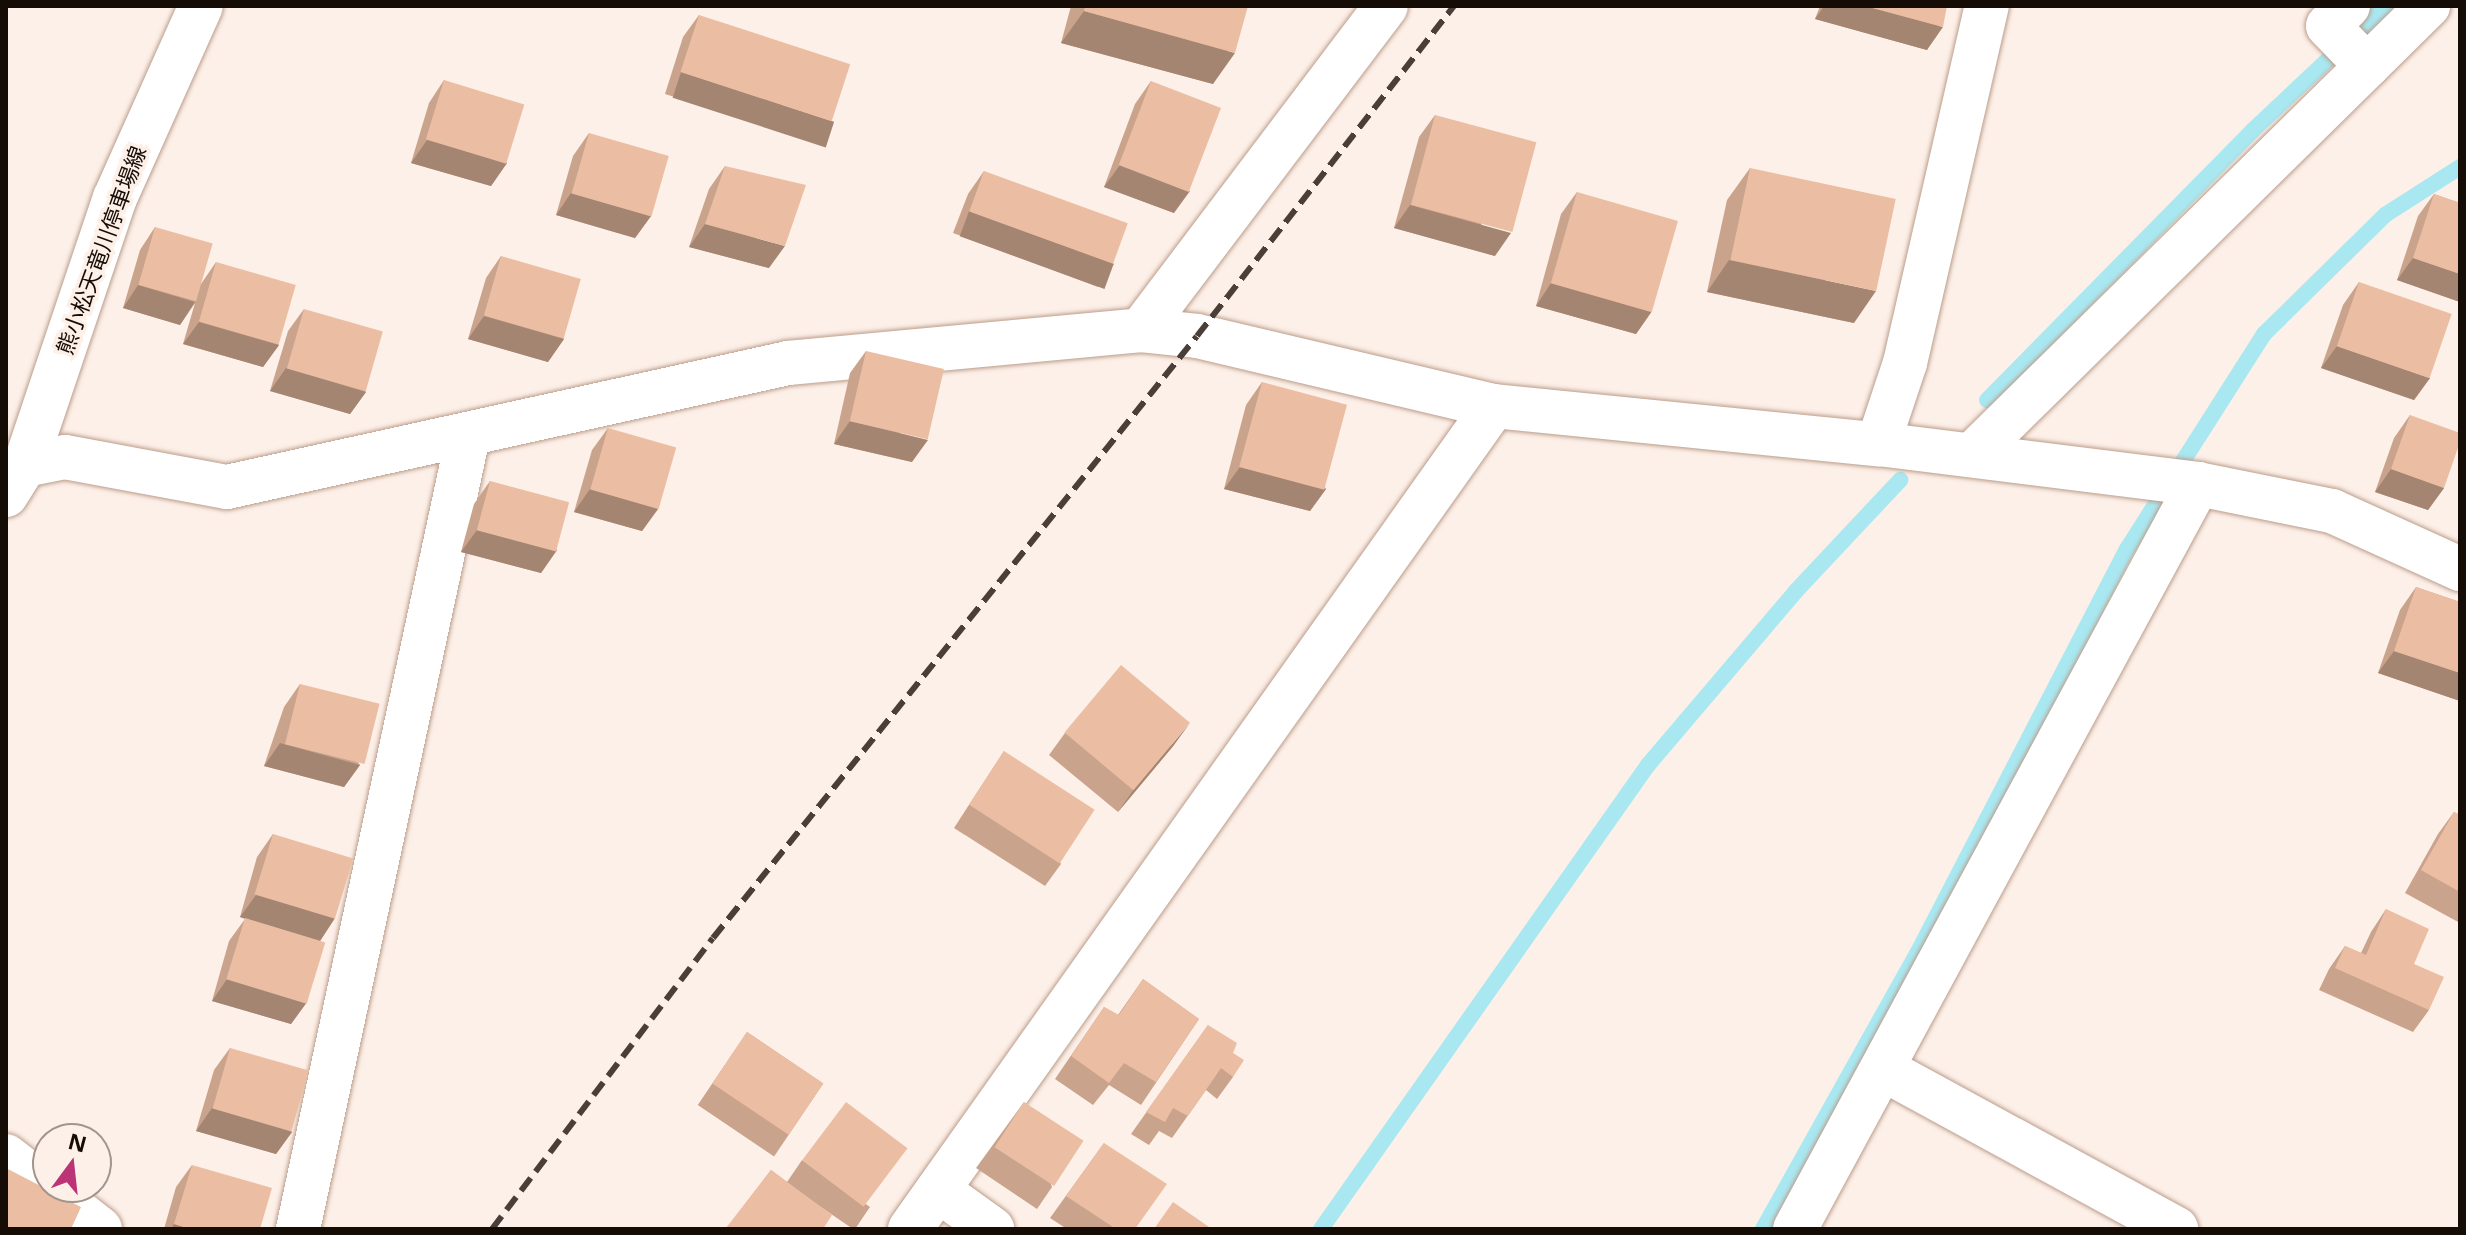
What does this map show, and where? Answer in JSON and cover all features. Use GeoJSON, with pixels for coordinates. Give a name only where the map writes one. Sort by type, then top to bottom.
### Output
{"type":"FeatureCollection","features":[{"type":"Feature","properties":{"kind":"street","name":"熊小松天竜川停車場線"},"geometry":{"type":"LineString","coordinates":[[12,472],[115,198],[201,6]]}},
{"type":"Feature","properties":{"kind":"street"},"geometry":{"type":"LineString","coordinates":[[1141,330],[1386,6]]}},
{"type":"Feature","properties":{"kind":"street"},"geometry":{"type":"LineString","coordinates":[[1878,444],[1905,363],[1987,6]]}},
{"type":"Feature","properties":{"kind":"street"},"geometry":{"type":"LineString","coordinates":[[1973,454],[2428,6]]}},
{"type":"Feature","properties":{"kind":"street"},"geometry":{"type":"LineString","coordinates":[[2338,16],[2366,64]]}},
{"type":"Feature","properties":{"kind":"street"},"geometry":{"type":"LineString","coordinates":[[12,472],[65,457],[227,487],[788,363],[1141,330],[1197,336],[1494,406],[1973,454],[2198,484],[2332,511],[2460,569]]}},
{"type":"Feature","properties":{"kind":"street"},"geometry":{"type":"LineString","coordinates":[[910,1229],[1494,406]]}},
{"type":"Feature","properties":{"kind":"street"},"geometry":{"type":"LineString","coordinates":[[298,1229],[468,436]]}},
{"type":"Feature","properties":{"kind":"street"},"geometry":{"type":"LineString","coordinates":[[1795,1229],[2198,484]]}},
{"type":"Feature","properties":{"kind":"street"},"geometry":{"type":"LineString","coordinates":[[1883,1069],[2176,1229]]}},
{"type":"Feature","properties":{"kind":"street"},"geometry":{"type":"LineString","coordinates":[[6,1156],[100,1229]]}},
{"type":"Feature","properties":{"kind":"street"},"geometry":{"type":"LineString","coordinates":[[938,1190],[992,1229]]}},
{"type":"Feature","properties":{"kind":"building"},"geometry":{"type":"Polygon","coordinates":[[[1085,6],[1248,6],[1235,53],[1084,11],[1085,6]]]}},
{"type":"Feature","properties":{"kind":"building"},"geometry":{"type":"Polygon","coordinates":[[[1865,6],[1947,6],[1943,27],[1865,6]]]}},
{"type":"Feature","properties":{"kind":"building"},"geometry":{"type":"Polygon","coordinates":[[[699,15],[850,64],[832,121],[680,72],[699,15]]]}},
{"type":"Feature","properties":{"kind":"building"},"geometry":{"type":"Polygon","coordinates":[[[444,80],[524,105],[506,164],[426,139],[444,80]]]}},
{"type":"Feature","properties":{"kind":"building"},"geometry":{"type":"Polygon","coordinates":[[[1151,81],[1221,108],[1189,192],[1119,165],[1151,81]]]}},
{"type":"Feature","properties":{"kind":"building"},"geometry":{"type":"Polygon","coordinates":[[[1435,115],[1536,142],[1512,232],[1411,205],[1435,115]]]}},
{"type":"Feature","properties":{"kind":"building"},"geometry":{"type":"Polygon","coordinates":[[[589,133],[669,156],[651,216],[572,194],[589,133]]]}},
{"type":"Feature","properties":{"kind":"building"},"geometry":{"type":"Polygon","coordinates":[[[725,166],[806,185],[785,246],[705,224],[725,166]]]}},
{"type":"Feature","properties":{"kind":"building"},"geometry":{"type":"Polygon","coordinates":[[[1750,168],[1896,199],[1876,291],[1730,260],[1750,168]]]}},
{"type":"Feature","properties":{"kind":"building"},"geometry":{"type":"Polygon","coordinates":[[[984,171],[1128,223],[1113,264],[969,211],[984,171]]]}},
{"type":"Feature","properties":{"kind":"building"},"geometry":{"type":"Polygon","coordinates":[[[1577,192],[1678,221],[1652,312],[1551,283],[1577,192]]]}},
{"type":"Feature","properties":{"kind":"building"},"geometry":{"type":"Polygon","coordinates":[[[2434,194],[2460,203],[2460,274],[2413,258],[2434,194]]]}},
{"type":"Feature","properties":{"kind":"building"},"geometry":{"type":"Polygon","coordinates":[[[155,227],[213,244],[196,301],[138,285],[155,227]]]}},
{"type":"Feature","properties":{"kind":"building"},"geometry":{"type":"Polygon","coordinates":[[[501,256],[581,279],[564,338],[484,316],[501,256]]]}},
{"type":"Feature","properties":{"kind":"building"},"geometry":{"type":"Polygon","coordinates":[[[216,262],[296,285],[279,344],[199,322],[216,262]]]}},
{"type":"Feature","properties":{"kind":"building"},"geometry":{"type":"Polygon","coordinates":[[[2359,282],[2452,314],[2430,378],[2337,346],[2359,282]]]}},
{"type":"Feature","properties":{"kind":"building"},"geometry":{"type":"Polygon","coordinates":[[[304,309],[383,332],[366,391],[287,369],[304,309]]]}},
{"type":"Feature","properties":{"kind":"building"},"geometry":{"type":"Polygon","coordinates":[[[866,351],[944,369],[928,439],[850,421],[866,351]]]}},
{"type":"Feature","properties":{"kind":"building"},"geometry":{"type":"Polygon","coordinates":[[[1262,382],[1347,405],[1324,490],[1239,467],[1262,382]]]}},
{"type":"Feature","properties":{"kind":"building"},"geometry":{"type":"Polygon","coordinates":[[[2410,415],[2460,433],[2460,442],[2444,488],[2391,469],[2410,415]]]}},
{"type":"Feature","properties":{"kind":"building"},"geometry":{"type":"Polygon","coordinates":[[[608,428],[676,448],[659,509],[590,490],[608,428]]]}},
{"type":"Feature","properties":{"kind":"building"},"geometry":{"type":"Polygon","coordinates":[[[490,481],[569,502],[556,551],[477,530],[490,481]]]}},
{"type":"Feature","properties":{"kind":"building"},"geometry":{"type":"Polygon","coordinates":[[[2416,587],[2460,602],[2460,673],[2394,651],[2416,587]]]}},
{"type":"Feature","properties":{"kind":"building"},"geometry":{"type":"Polygon","coordinates":[[[1121,665],[1190,723],[1133,790],[1064,732],[1121,665]]]}},
{"type":"Feature","properties":{"kind":"building"},"geometry":{"type":"Polygon","coordinates":[[[300,684],[380,704],[365,764],[285,744],[300,684]]]}},
{"type":"Feature","properties":{"kind":"building"},"geometry":{"type":"Polygon","coordinates":[[[1004,751],[1095,810],[1060,863],[969,805],[1004,751]]]}},
{"type":"Feature","properties":{"kind":"building"},"geometry":{"type":"Polygon","coordinates":[[[2454,812],[2460,815],[2460,892],[2421,870],[2454,812]]]}},
{"type":"Feature","properties":{"kind":"building"},"geometry":{"type":"Polygon","coordinates":[[[273,834],[353,859],[335,919],[255,894],[273,834]]]}},
{"type":"Feature","properties":{"kind":"building"},"geometry":{"type":"Polygon","coordinates":[[[2386,909],[2429,929],[2414,964],[2444,977],[2429,1010],[2335,968],[2345,946],[2366,955],[2386,909]]]}},
{"type":"Feature","properties":{"kind":"building"},"geometry":{"type":"Polygon","coordinates":[[[245,918],[325,943],[307,1004],[226,979],[245,918]]]}},
{"type":"Feature","properties":{"kind":"building"},"geometry":{"type":"Polygon","coordinates":[[[1143,979],[1199,1019],[1156,1082],[1124,1063],[1109,1083],[1071,1056],[1104,1007],[1119,1015],[1143,979]]]}},
{"type":"Feature","properties":{"kind":"building"},"geometry":{"type":"Polygon","coordinates":[[[1208,1025],[1237,1043],[1233,1053],[1244,1060],[1233,1077],[1221,1068],[1188,1116],[1173,1108],[1165,1122],[1146,1112],[1208,1025]]]}},
{"type":"Feature","properties":{"kind":"building"},"geometry":{"type":"Polygon","coordinates":[[[747,1032],[823,1083],[789,1135],[712,1083],[747,1032]]]}},
{"type":"Feature","properties":{"kind":"building"},"geometry":{"type":"Polygon","coordinates":[[[230,1048],[309,1071],[291,1131],[213,1109],[230,1048]]]}},
{"type":"Feature","properties":{"kind":"building"},"geometry":{"type":"Polygon","coordinates":[[[846,1102],[907,1148],[864,1207],[802,1160],[846,1102]]]}},
{"type":"Feature","properties":{"kind":"building"},"geometry":{"type":"Polygon","coordinates":[[[1024,1102],[1084,1141],[1054,1186],[995,1147],[1024,1102]]]}},
{"type":"Feature","properties":{"kind":"building"},"geometry":{"type":"Polygon","coordinates":[[[1104,1143],[1167,1184],[1135,1229],[1116,1229],[1066,1196],[1104,1143]]]}},
{"type":"Feature","properties":{"kind":"building"},"geometry":{"type":"Polygon","coordinates":[[[192,1165],[272,1188],[260,1229],[190,1229],[174,1224],[192,1165]]]}},
{"type":"Feature","properties":{"kind":"building"},"geometry":{"type":"Polygon","coordinates":[[[6,1168],[32,1182],[32,1203],[73,1203],[81,1207],[71,1229],[6,1229],[6,1168]]]}},
{"type":"Feature","properties":{"kind":"building"},"geometry":{"type":"Polygon","coordinates":[[[771,1170],[832,1215],[823,1229],[726,1228],[771,1170]]]}},
{"type":"Feature","properties":{"kind":"building"},"geometry":{"type":"Polygon","coordinates":[[[1173,1202],[1212,1229],[1154,1229],[1173,1202]]]}},
{"type":"Feature","properties":{"kind":"waterway"},"geometry":{"type":"LineString","coordinates":[[1987,400],[2252,131],[2385,6]]}},
{"type":"Feature","properties":{"kind":"waterway"},"geometry":{"type":"LineString","coordinates":[[1763,1229],[1918,952],[2127,549],[2264,334],[2385,215],[2460,167]]}},
{"type":"Feature","properties":{"kind":"waterway"},"geometry":{"type":"LineString","coordinates":[[1321,1229],[1648,765],[1795,592],[1900,480]]}},
{"type":"Feature","properties":{"kind":"railway"},"geometry":{"type":"LineString","coordinates":[[492,1229],[713,938],[1197,336],[1454,6]]}}]}
